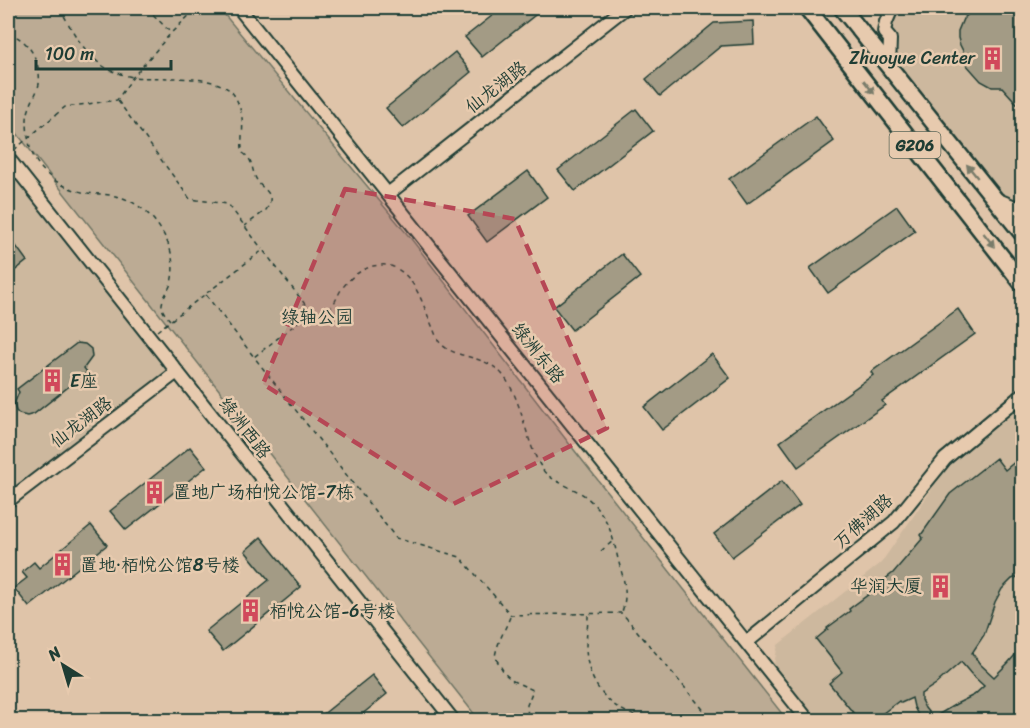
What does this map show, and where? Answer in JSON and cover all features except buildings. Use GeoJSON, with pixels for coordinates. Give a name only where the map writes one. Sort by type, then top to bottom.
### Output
{"type":"FeatureCollection","features":[{"type":"Feature","properties":{"kind":"main road","name":"G206"},"geometry":{"type":"LineString","coordinates":[[807,8],[1023,283]]}},
{"type":"Feature","properties":{"kind":"main road","name":"G206"},"geometry":{"type":"LineString","coordinates":[[842,8],[1023,233]]}},
{"type":"Feature","properties":{"kind":"street","name":"绿洲东路"},"geometry":{"type":"LineString","coordinates":[[239,8],[808,720]]}},
{"type":"Feature","properties":{"kind":"street","name":"仙龙湖路"},"geometry":{"type":"LineString","coordinates":[[388,194],[625,8]]}},
{"type":"Feature","properties":{"kind":"street"},"geometry":{"type":"LineString","coordinates":[[889,67],[890,39],[884,32],[892,8]]}},
{"type":"Feature","properties":{"kind":"street","name":"绿洲西路"},"geometry":{"type":"LineString","coordinates":[[8,157],[453,720]]}},
{"type":"Feature","properties":{"kind":"street"},"geometry":{"type":"LineString","coordinates":[[996,199],[1023,210]]}},
{"type":"Feature","properties":{"kind":"street","name":"仙龙湖路"},"geometry":{"type":"LineString","coordinates":[[8,501],[177,372]]}},
{"type":"Feature","properties":{"kind":"street","name":"万佛湖路"},"geometry":{"type":"LineString","coordinates":[[747,642],[894,522],[945,459],[1023,395]]}},
{"type":"Feature","properties":{"kind":"path"},"geometry":{"type":"LineString","coordinates":[[60,8],[79,42],[89,54],[114,72],[133,77],[199,80],[222,85],[231,91],[240,108],[242,123],[240,145],[243,153],[250,158],[256,180],[271,197],[269,207],[245,226]]}},
{"type":"Feature","properties":{"kind":"path"},"geometry":{"type":"LineString","coordinates":[[147,8],[171,33]]}},
{"type":"Feature","properties":{"kind":"path"},"geometry":{"type":"LineString","coordinates":[[8,157],[65,107],[117,100],[133,77],[171,33],[197,8]]}},
{"type":"Feature","properties":{"kind":"path"},"geometry":{"type":"LineString","coordinates":[[8,34],[22,40],[28,46],[36,62],[39,86],[32,99],[27,117],[34,160],[58,183],[77,191],[120,197],[133,203],[154,220],[167,241],[172,256],[171,281],[162,304],[164,313],[171,321]]}},
{"type":"Feature","properties":{"kind":"path"},"geometry":{"type":"LineString","coordinates":[[117,100],[190,199],[228,204],[311,312]]}},
{"type":"Feature","properties":{"kind":"path"},"geometry":{"type":"LineString","coordinates":[[150,337],[263,250]]}},
{"type":"Feature","properties":{"kind":"path"},"geometry":{"type":"LineString","coordinates":[[254,357],[311,312],[324,311],[335,303],[340,291],[350,278],[363,269],[377,265],[389,265],[404,274],[423,301],[440,343],[448,350],[485,361],[501,372],[514,393],[544,472],[586,496],[603,516],[613,534],[625,585],[626,599],[622,613]]}},
{"type":"Feature","properties":{"kind":"path"},"geometry":{"type":"LineString","coordinates":[[206,294],[396,538],[460,557],[511,615]]}},
{"type":"Feature","properties":{"kind":"path"},"geometry":{"type":"LineString","coordinates":[[601,551],[614,541]]}},
{"type":"Feature","properties":{"kind":"path"},"geometry":{"type":"LineString","coordinates":[[588,613],[586,631],[588,665],[603,696],[625,712],[654,720]]}},
{"type":"Feature","properties":{"kind":"path"},"geometry":{"type":"LineString","coordinates":[[511,615],[622,613],[712,720]]}},
{"type":"Feature","properties":{"kind":"path"},"geometry":{"type":"LineString","coordinates":[[511,615],[496,648],[495,657],[505,674],[513,681],[533,690],[527,705],[528,720]]}},
{"type":"Feature","properties":{"kind":"highlighted area"},"geometry":{"type":"Polygon","coordinates":[[[345,189],[515,219],[607,428],[453,504],[263,384],[345,189]]]}},
{"type":"Feature","properties":{"kind":"shaded area"},"geometry":{"type":"Polygon","coordinates":[[[892,8],[1022,8],[1022,210],[995,199],[889,67],[886,22],[892,8]]]}},
{"type":"Feature","properties":{"kind":"shaded area"},"geometry":{"type":"Polygon","coordinates":[[[8,158],[177,372],[8,501],[8,158]]]}},
{"type":"Feature","properties":{"kind":"shaded area","name":"华润大厦"},"geometry":{"type":"Polygon","coordinates":[[[1022,406],[1022,720],[817,720],[774,664],[778,645],[881,563],[946,469],[1022,406]]]}},
{"type":"Feature","properties":{"kind":"green space","name":"绿轴公园"},"geometry":{"type":"Polygon","coordinates":[[[8,8],[219,8],[412,240],[787,720],[479,720],[8,122],[8,8]]]}},
{"type":"Feature","properties":{"kind":"place","name":"Zhuoyue Center"},"geometry":{"type":"Point","coordinates":[993,58]}},
{"type":"Feature","properties":{"kind":"place","name":"E座"},"geometry":{"type":"Point","coordinates":[52,381]}},
{"type":"Feature","properties":{"kind":"place","name":"置地广场柏悦公馆-7栋"},"geometry":{"type":"Point","coordinates":[155,492]}},
{"type":"Feature","properties":{"kind":"place","name":"置地·栢悦公馆8号楼"},"geometry":{"type":"Point","coordinates":[62,565]}},
{"type":"Feature","properties":{"kind":"place","name":"华润大厦"},"geometry":{"type":"Point","coordinates":[940,586]}},
{"type":"Feature","properties":{"kind":"place","name":"栢悦公馆-6号楼"},"geometry":{"type":"Point","coordinates":[251,611]}}]}
